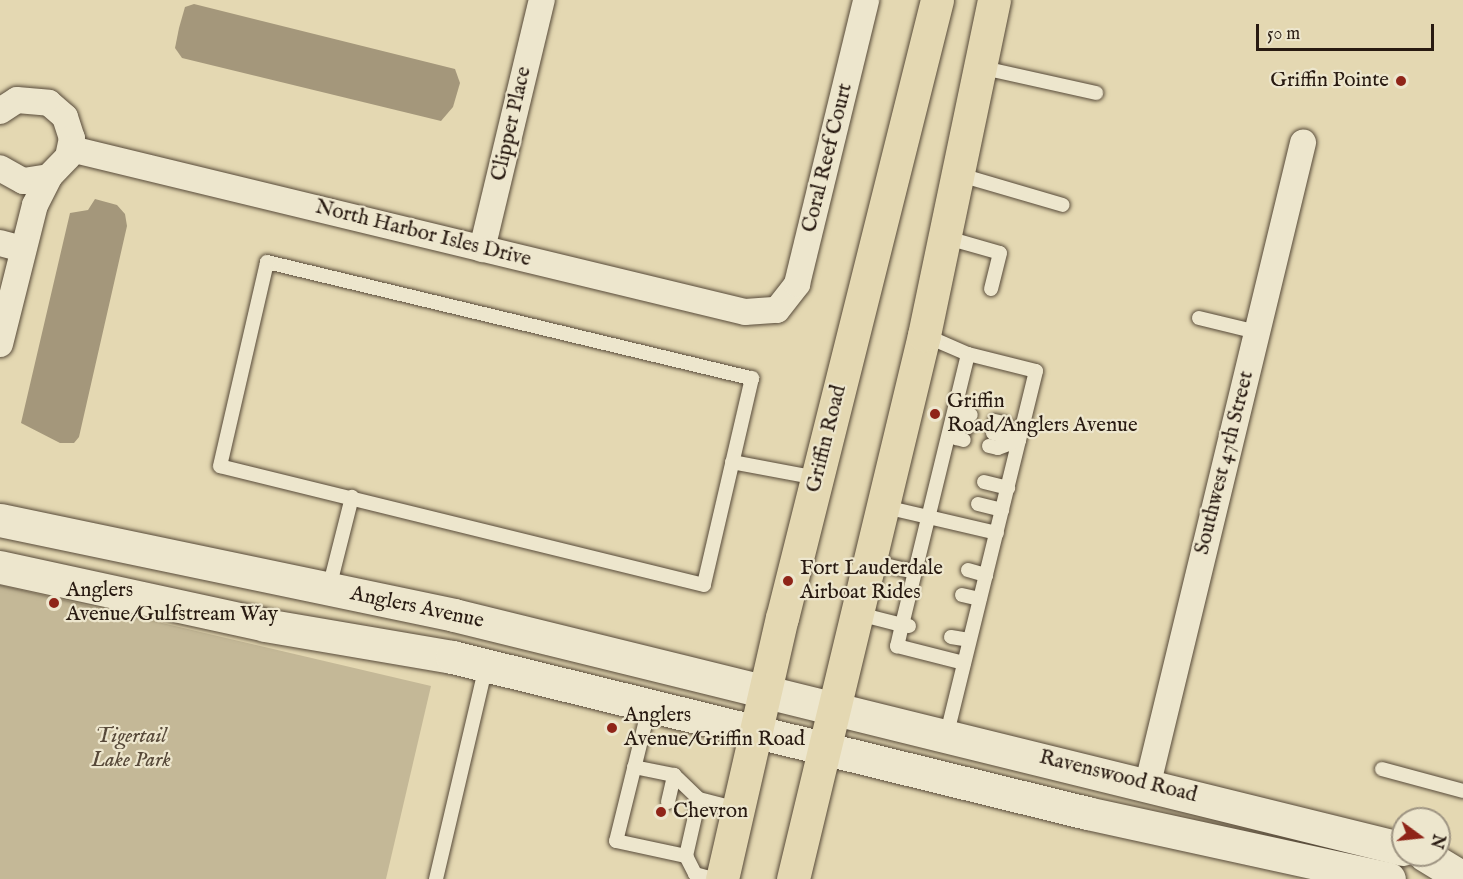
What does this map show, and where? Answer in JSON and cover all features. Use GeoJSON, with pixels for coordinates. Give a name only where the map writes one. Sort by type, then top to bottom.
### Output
{"type":"FeatureCollection","features":[{"type":"Feature","properties":{"kind":"main road","name":"Griffin Road"},"geometry":{"type":"LineString","coordinates":[[722,879],[817,478],[938,0]]}},
{"type":"Feature","properties":{"kind":"main road"},"geometry":{"type":"LineString","coordinates":[[793,879],[855,613],[924,335],[994,0]]}},
{"type":"Feature","properties":{"kind":"street","name":"Clipper Place"},"geometry":{"type":"LineString","coordinates":[[482,249],[542,0]]}},
{"type":"Feature","properties":{"kind":"street","name":"Coral Reef Court"},"geometry":{"type":"LineString","coordinates":[[777,309],[797,284],[866,0]]}},
{"type":"Feature","properties":{"kind":"street"},"geometry":{"type":"LineString","coordinates":[[0,111],[17,100],[49,103],[70,127],[71,148],[63,165],[49,177],[12,246],[1,333]]}},
{"type":"Feature","properties":{"kind":"street","name":"Southwest 47th Street"},"geometry":{"type":"LineString","coordinates":[[1148,783],[1303,143]]}},
{"type":"Feature","properties":{"kind":"street","name":"North Harbor Isles Drive"},"geometry":{"type":"LineString","coordinates":[[71,148],[745,312],[777,309]]}},
{"type":"Feature","properties":{"kind":"street"},"geometry":{"type":"LineString","coordinates":[[0,168],[23,181],[49,177]]}},
{"type":"Feature","properties":{"kind":"street","name":"Anglers Avenue"},"geometry":{"type":"LineString","coordinates":[[0,520],[454,615],[833,706]]}},
{"type":"Feature","properties":{"kind":"street","name":"Anglers Avenue"},"geometry":{"type":"LineString","coordinates":[[0,567],[274,627],[486,665],[756,729],[823,750]]}},
{"type":"Feature","properties":{"kind":"street","name":"Ravenswood Road"},"geometry":{"type":"LineString","coordinates":[[833,706],[1148,783],[1391,846]]}},
{"type":"Feature","properties":{"kind":"street","name":"Ravenswood Road"},"geometry":{"type":"LineString","coordinates":[[823,750],[1110,818],[1389,879]]}},
{"type":"Feature","properties":{"kind":"street"},"geometry":{"type":"LineString","coordinates":[[1445,867],[1463,878]]}},
{"type":"Feature","properties":{"kind":"lane"},"geometry":{"type":"LineString","coordinates":[[979,67],[1096,93]]}},
{"type":"Feature","properties":{"kind":"lane"},"geometry":{"type":"LineString","coordinates":[[957,174],[1063,205]]}},
{"type":"Feature","properties":{"kind":"lane"},"geometry":{"type":"LineString","coordinates":[[944,237],[1000,253],[991,289]]}},
{"type":"Feature","properties":{"kind":"lane"},"geometry":{"type":"LineString","coordinates":[[267,262],[752,378],[732,462],[704,585],[220,466],[267,262]]}},
{"type":"Feature","properties":{"kind":"lane"},"geometry":{"type":"LineString","coordinates":[[1199,318],[1257,332]]}},
{"type":"Feature","properties":{"kind":"lane"},"geometry":{"type":"LineString","coordinates":[[924,335],[968,354],[1036,371],[947,734]]}},
{"type":"Feature","properties":{"kind":"lane"},"geometry":{"type":"LineString","coordinates":[[964,663],[897,646],[905,625],[929,517],[941,496],[952,422],[968,354]]}},
{"type":"Feature","properties":{"kind":"lane"},"geometry":{"type":"LineString","coordinates":[[964,413],[967,427],[957,438],[952,422],[964,413]]}},
{"type":"Feature","properties":{"kind":"lane"},"geometry":{"type":"LineString","coordinates":[[992,433],[1019,440]]}},
{"type":"Feature","properties":{"kind":"lane"},"geometry":{"type":"LineString","coordinates":[[732,462],[817,478]]}},
{"type":"Feature","properties":{"kind":"lane"},"geometry":{"type":"LineString","coordinates":[[984,482],[1008,488]]}},
{"type":"Feature","properties":{"kind":"lane"},"geometry":{"type":"LineString","coordinates":[[329,590],[352,497]]}},
{"type":"Feature","properties":{"kind":"lane"},"geometry":{"type":"LineString","coordinates":[[978,504],[1002,510]]}},
{"type":"Feature","properties":{"kind":"lane"},"geometry":{"type":"LineString","coordinates":[[881,506],[997,533]]}},
{"type":"Feature","properties":{"kind":"lane"},"geometry":{"type":"LineString","coordinates":[[868,561],[918,572]]}},
{"type":"Feature","properties":{"kind":"lane"},"geometry":{"type":"LineString","coordinates":[[968,570],[986,575]]}},
{"type":"Feature","properties":{"kind":"lane"},"geometry":{"type":"LineString","coordinates":[[962,595],[980,599]]}},
{"type":"Feature","properties":{"kind":"lane"},"geometry":{"type":"LineString","coordinates":[[855,613],[905,625]]}},
{"type":"Feature","properties":{"kind":"lane"},"geometry":{"type":"LineString","coordinates":[[951,637],[969,640]]}},
{"type":"Feature","properties":{"kind":"lane"},"geometry":{"type":"LineString","coordinates":[[436,879],[486,665]]}},
{"type":"Feature","properties":{"kind":"lane"},"geometry":{"type":"LineString","coordinates":[[650,704],[616,841],[659,845],[686,856]]}},
{"type":"Feature","properties":{"kind":"lane"},"geometry":{"type":"LineString","coordinates":[[634,767],[674,775],[699,799],[738,809]]}},
{"type":"Feature","properties":{"kind":"lane"},"geometry":{"type":"LineString","coordinates":[[1382,769],[1463,791]]}},
{"type":"Feature","properties":{"kind":"lane"},"geometry":{"type":"LineString","coordinates":[[668,801],[674,775]]}},
{"type":"Feature","properties":{"kind":"lane"},"geometry":{"type":"LineString","coordinates":[[699,799],[686,856],[695,874],[714,879]]}},
{"type":"Feature","properties":{"kind":"green space","name":"Tigertail Lake Park"},"geometry":{"type":"Polygon","coordinates":[[[0,585],[431,686],[386,879],[0,879],[0,585]]]}},
{"type":"Feature","properties":{"kind":"shaded area"},"geometry":{"type":"Polygon","coordinates":[[[194,4],[455,69],[460,83],[453,107],[441,121],[182,58],[175,48],[179,28],[185,7],[194,4]]]}},
{"type":"Feature","properties":{"kind":"shaded area"},"geometry":{"type":"Polygon","coordinates":[[[95,199],[117,205],[125,214],[127,226],[79,437],[74,443],[60,443],[21,423],[70,213],[88,210],[95,199]]]}},
{"type":"Feature","properties":{"kind":"place","name":"Griffin Pointe"},"geometry":{"type":"Point","coordinates":[1401,81]}},
{"type":"Feature","properties":{"kind":"place","name":"Griffin Road/Anglers Avenue"},"geometry":{"type":"Point","coordinates":[935,414]}},
{"type":"Feature","properties":{"kind":"place","name":"Fort Lauderdale Airboat Rides"},"geometry":{"type":"Point","coordinates":[788,581]}},
{"type":"Feature","properties":{"kind":"place","name":"Anglers Avenue/Gulfstream Way"},"geometry":{"type":"Point","coordinates":[54,603]}},
{"type":"Feature","properties":{"kind":"place","name":"Anglers Avenue/Griffin Road"},"geometry":{"type":"Point","coordinates":[612,728]}},
{"type":"Feature","properties":{"kind":"place","name":"Chevron"},"geometry":{"type":"Point","coordinates":[661,812]}}]}
